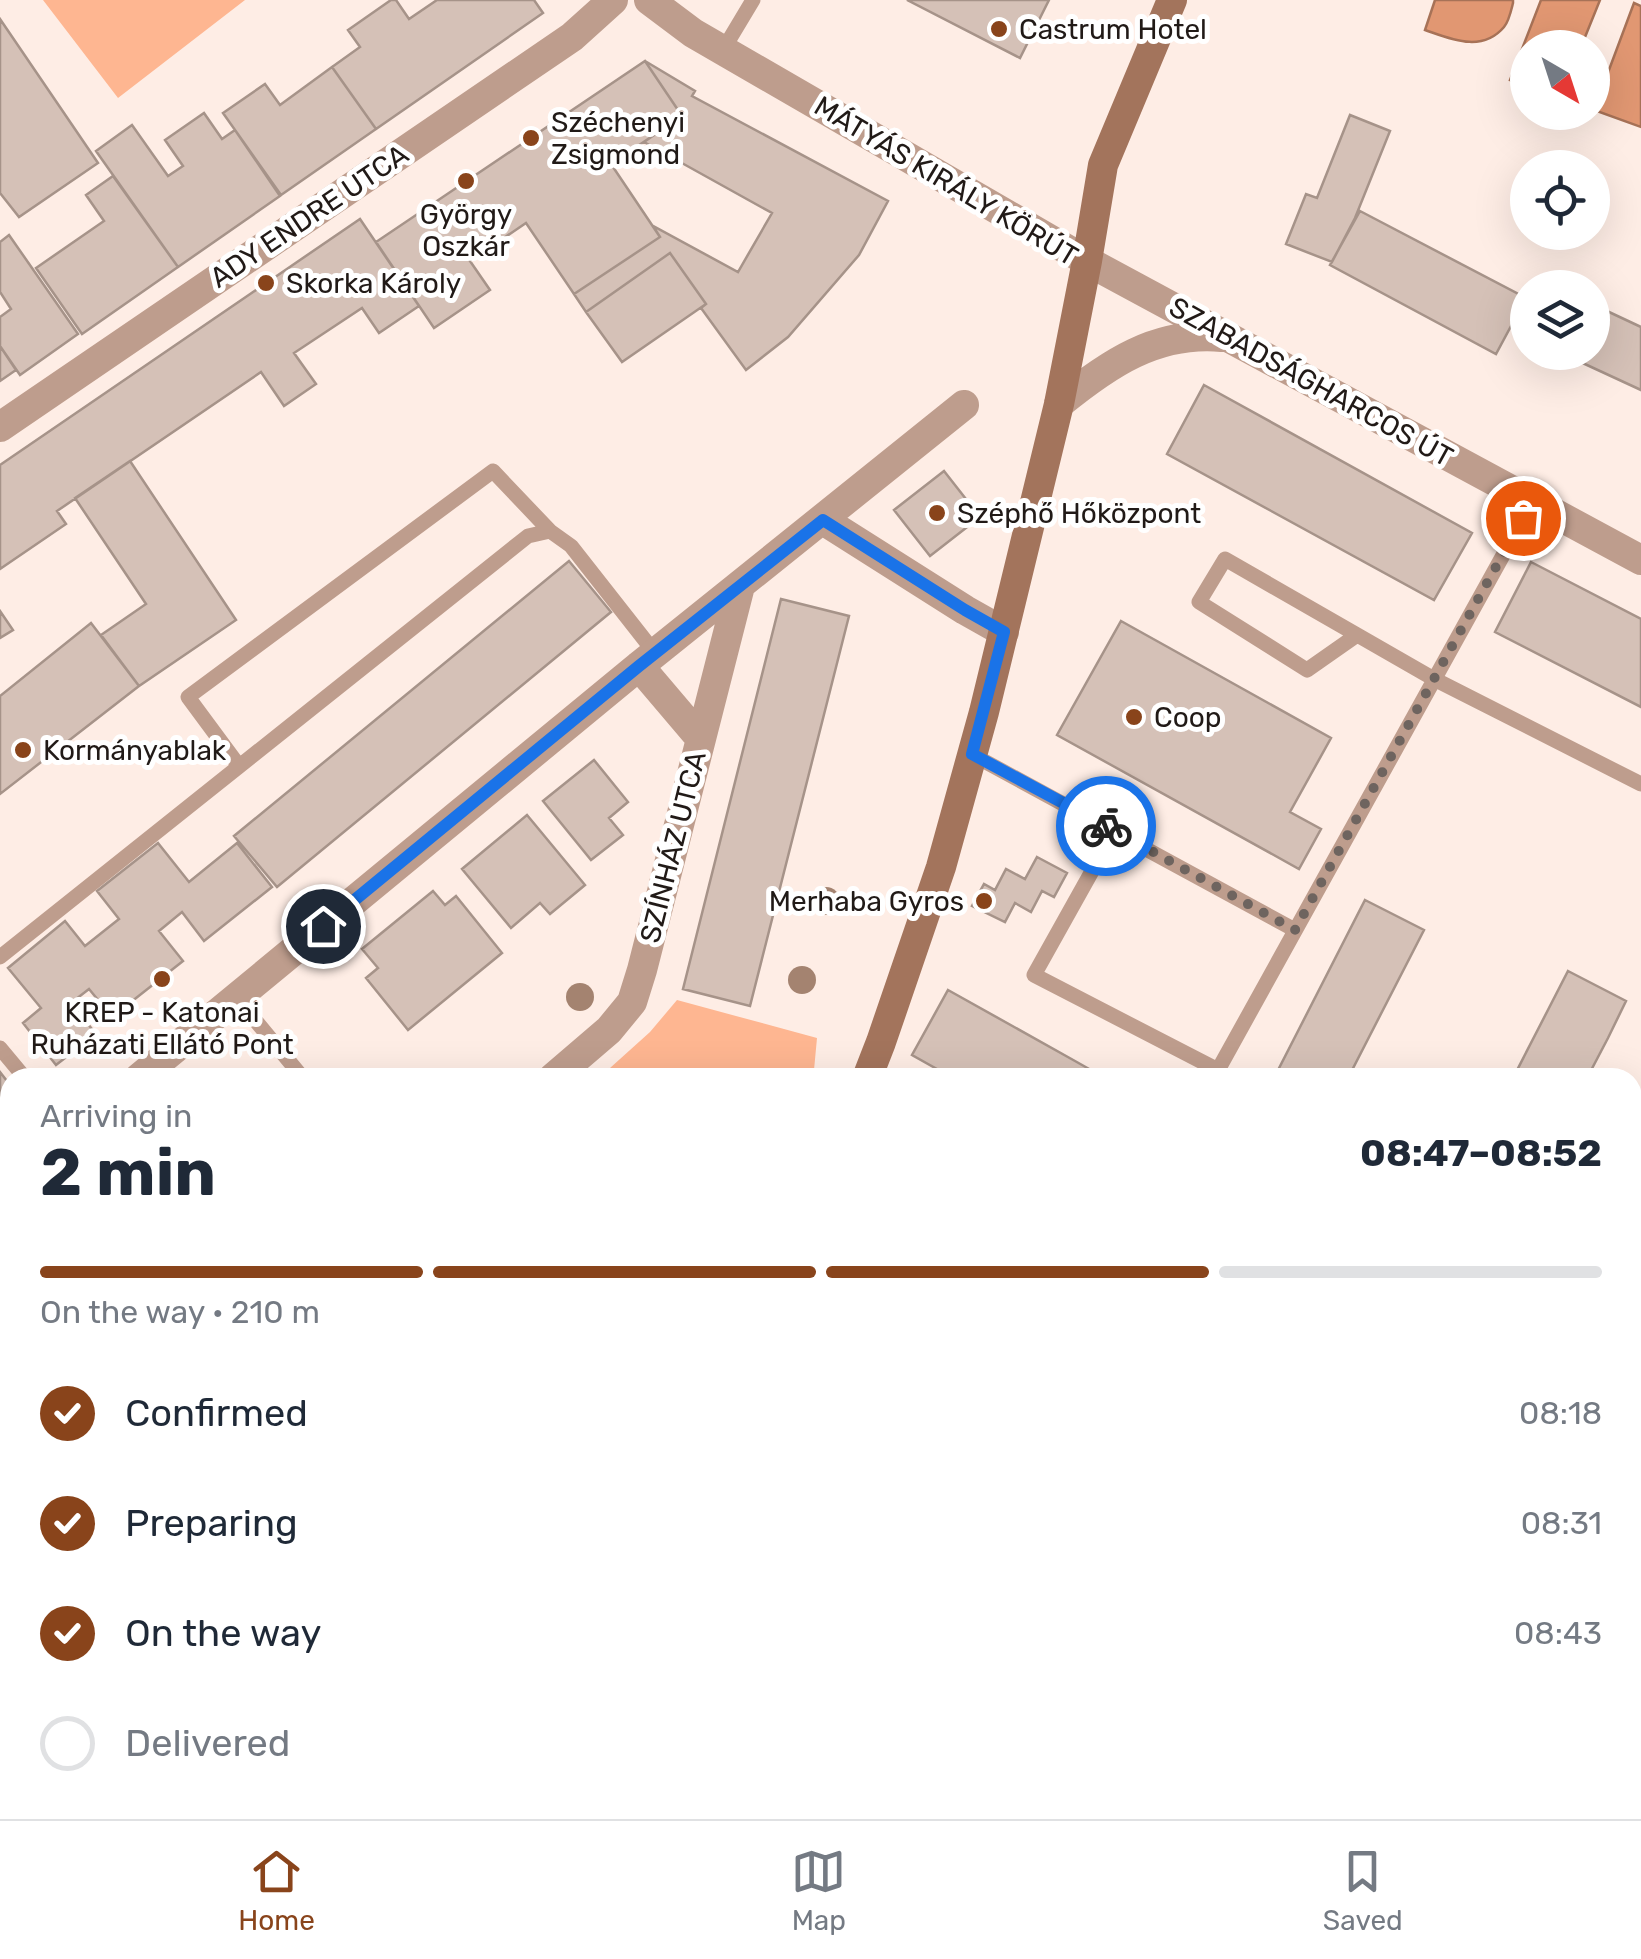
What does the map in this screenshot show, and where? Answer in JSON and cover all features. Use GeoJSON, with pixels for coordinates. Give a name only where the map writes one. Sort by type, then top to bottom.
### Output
{"type":"FeatureCollection","features":[{"type":"Feature","properties":{"kind":"main road"},"geometry":{"type":"LineString","coordinates":[[1088,261],[1104,165],[1172,0]]}},
{"type":"Feature","properties":{"kind":"main road","name":"MÁTYÁS KIRÁLY KÖRÚT"},"geometry":{"type":"LineString","coordinates":[[871,1068],[935,884],[972,754],[1059,404],[1088,261]]}},
{"type":"Feature","properties":{"kind":"street","name":"ADY ENDRE UTCA"},"geometry":{"type":"LineString","coordinates":[[0,427],[572,37],[613,0]]}},
{"type":"Feature","properties":{"kind":"street","name":"MÁTYÁS KIRÁLY KÖRÚT"},"geometry":{"type":"LineString","coordinates":[[648,0],[693,33],[1088,261]]}},
{"type":"Feature","properties":{"kind":"street","name":"SZABADSÁGHARCOS ÚT"},"geometry":{"type":"LineString","coordinates":[[1088,261],[1641,560]]}},
{"type":"Feature","properties":{"kind":"street"},"geometry":{"type":"LineString","coordinates":[[1059,404],[1111,364],[1134,352],[1181,338],[1230,338]]}},
{"type":"Feature","properties":{"kind":"street"},"geometry":{"type":"LineString","coordinates":[[151,1068],[964,405]]}},
{"type":"Feature","properties":{"kind":"street"},"geometry":{"type":"LineString","coordinates":[[823,520],[1004,632]]}},
{"type":"Feature","properties":{"kind":"street","name":"SZÍNHÁZ UTCA"},"geometry":{"type":"LineString","coordinates":[[565,1068],[609,1030],[632,1002],[740,586]]}},
{"type":"Feature","properties":{"kind":"street"},"geometry":{"type":"LineString","coordinates":[[647,660],[701,739]]}},
{"type":"Feature","properties":{"kind":"lane"},"geometry":{"type":"LineString","coordinates":[[723,50],[753,0]]}},
{"type":"Feature","properties":{"kind":"lane"},"geometry":{"type":"LineString","coordinates":[[239,766],[188,697],[492,472],[570,546],[647,660]]}},
{"type":"Feature","properties":{"kind":"lane"},"geometry":{"type":"LineString","coordinates":[[1219,1068],[1532,502]]}},
{"type":"Feature","properties":{"kind":"lane"},"geometry":{"type":"LineString","coordinates":[[0,958],[528,536],[550,530]]}},
{"type":"Feature","properties":{"kind":"lane"},"geometry":{"type":"LineString","coordinates":[[1357,636],[1306,670],[1199,602],[1225,559],[1434,679],[1641,784]]}},
{"type":"Feature","properties":{"kind":"lane"},"geometry":{"type":"LineString","coordinates":[[972,754],[1295,930]]}},
{"type":"Feature","properties":{"kind":"lane"},"geometry":{"type":"LineString","coordinates":[[1115,830],[1034,974],[1214,1068]]}},
{"type":"Feature","properties":{"kind":"lane"},"geometry":{"type":"LineString","coordinates":[[236,997],[295,1068]]}},
{"type":"Feature","properties":{"kind":"lane"},"geometry":{"type":"LineString","coordinates":[[0,1048],[17,1068]]}},
{"type":"Feature","properties":{"kind":"shaded area"},"geometry":{"type":"Polygon","coordinates":[[[43,0],[245,0],[118,98],[43,0]]]}},
{"type":"Feature","properties":{"kind":"shaded area"},"geometry":{"type":"Polygon","coordinates":[[[1435,0],[1513,3],[1506,25],[1495,35],[1466,42],[1425,30],[1435,0]]]}},
{"type":"Feature","properties":{"kind":"shaded area"},"geometry":{"type":"Polygon","coordinates":[[[1541,0],[1600,0],[1588,30],[1529,30],[1541,0]]]}},
{"type":"Feature","properties":{"kind":"shaded area"},"geometry":{"type":"Polygon","coordinates":[[[1634,3],[1641,6],[1641,127],[1610,116],[1610,67],[1634,3]]]}},
{"type":"Feature","properties":{"kind":"shaded area"},"geometry":{"type":"Polygon","coordinates":[[[677,1000],[817,1038],[814,1068],[610,1068],[650,1032],[677,1000]]]}},
{"type":"Feature","properties":{"kind":"building"},"geometry":{"type":"Polygon","coordinates":[[[396,0],[409,19],[437,0],[534,0],[543,13],[376,129],[332,67],[360,47],[348,30],[396,0]]]}},
{"type":"Feature","properties":{"kind":"building","name":"Castrum Hotel"},"geometry":{"type":"Polygon","coordinates":[[[907,0],[1049,0],[1020,58],[907,0]]]}},
{"type":"Feature","properties":{"kind":"building"},"geometry":{"type":"Polygon","coordinates":[[[0,19],[98,163],[19,217],[0,193],[0,19]]]}},
{"type":"Feature","properties":{"kind":"building"},"geometry":{"type":"Polygon","coordinates":[[[645,61],[682,116],[611,164],[660,237],[574,294],[526,223],[470,261],[490,290],[434,328],[376,242],[645,61]]]}},
{"type":"Feature","properties":{"kind":"building"},"geometry":{"type":"Polygon","coordinates":[[[645,61],[695,91],[692,96],[888,201],[859,255],[788,337],[746,370],[701,308],[706,304],[670,253],[586,312],[574,294],[660,237],[653,226],[738,272],[772,213],[644,142],[682,116],[645,61]]]}},
{"type":"Feature","properties":{"kind":"building"},"geometry":{"type":"Polygon","coordinates":[[[332,67],[376,129],[281,195],[223,113],[265,84],[280,105],[332,67]]]}},
{"type":"Feature","properties":{"kind":"building"},"geometry":{"type":"Polygon","coordinates":[[[204,113],[222,139],[235,130],[280,196],[178,267],[96,151],[132,125],[168,176],[183,166],[165,140],[204,113]]]}},
{"type":"Feature","properties":{"kind":"building"},"geometry":{"type":"Polygon","coordinates":[[[1350,115],[1390,131],[1355,218],[1332,262],[1286,244],[1306,194],[1317,198],[1350,115]]]}},
{"type":"Feature","properties":{"kind":"building"},"geometry":{"type":"Polygon","coordinates":[[[113,176],[178,267],[82,334],[36,268],[104,221],[86,195],[113,176]]]}},
{"type":"Feature","properties":{"kind":"building"},"geometry":{"type":"Polygon","coordinates":[[[1360,211],[1510,290],[1510,328],[1496,354],[1330,265],[1360,211]]]}},
{"type":"Feature","properties":{"kind":"building"},"geometry":{"type":"Polygon","coordinates":[[[360,219],[419,306],[379,333],[362,308],[294,353],[316,384],[284,406],[261,372],[57,511],[66,524],[0,569],[0,465],[360,219]]]}},
{"type":"Feature","properties":{"kind":"building"},"geometry":{"type":"Polygon","coordinates":[[[9,235],[78,334],[20,375],[0,346],[0,317],[11,309],[0,292],[0,242],[9,235]]]}},
{"type":"Feature","properties":{"kind":"building"},"geometry":{"type":"Polygon","coordinates":[[[670,253],[706,304],[622,362],[586,312],[670,253]]]}},
{"type":"Feature","properties":{"kind":"building"},"geometry":{"type":"Polygon","coordinates":[[[1610,312],[1641,327],[1641,390],[1598,370],[1610,370],[1610,312]]]}},
{"type":"Feature","properties":{"kind":"building"},"geometry":{"type":"Polygon","coordinates":[[[0,346],[16,370],[0,381],[0,346]]]}},
{"type":"Feature","properties":{"kind":"building"},"geometry":{"type":"Polygon","coordinates":[[[1204,385],[1472,533],[1434,600],[1167,454],[1204,385]]]}},
{"type":"Feature","properties":{"kind":"building"},"geometry":{"type":"Polygon","coordinates":[[[130,461],[236,620],[139,686],[101,635],[146,604],[75,498],[130,461]]]}},
{"type":"Feature","properties":{"kind":"building","name":"Széphő Hőközpont"},"geometry":{"type":"Polygon","coordinates":[[[944,471],[980,517],[930,556],[894,510],[944,471]]]}},
{"type":"Feature","properties":{"kind":"building"},"geometry":{"type":"Polygon","coordinates":[[[569,561],[611,612],[277,887],[234,836],[569,561]]]}},
{"type":"Feature","properties":{"kind":"building"},"geometry":{"type":"Polygon","coordinates":[[[1531,562],[1641,619],[1641,707],[1495,632],[1531,562]]]}},
{"type":"Feature","properties":{"kind":"building"},"geometry":{"type":"Polygon","coordinates":[[[781,599],[849,616],[750,1006],[683,989],[781,599]]]}},
{"type":"Feature","properties":{"kind":"building"},"geometry":{"type":"Polygon","coordinates":[[[0,611],[13,630],[0,638],[0,611]]]}},
{"type":"Feature","properties":{"kind":"building"},"geometry":{"type":"Polygon","coordinates":[[[1121,621],[1331,738],[1290,812],[1321,829],[1299,869],[1057,735],[1121,621]]]}},
{"type":"Feature","properties":{"kind":"building"},"geometry":{"type":"Polygon","coordinates":[[[91,623],[139,686],[0,794],[0,696],[91,623]]]}},
{"type":"Feature","properties":{"kind":"building"},"geometry":{"type":"Polygon","coordinates":[[[594,760],[628,802],[609,818],[623,835],[591,860],[543,801],[594,760]]]}},
{"type":"Feature","properties":{"kind":"building"},"geometry":{"type":"Polygon","coordinates":[[[527,815],[585,885],[550,914],[540,903],[511,928],[462,869],[527,815]]]}},
{"type":"Feature","properties":{"kind":"building"},"geometry":{"type":"Polygon","coordinates":[[[158,843],[189,882],[237,843],[272,887],[204,941],[182,912],[159,931],[183,961],[112,1017],[89,989],[71,1003],[96,1034],[56,1065],[23,1023],[41,1008],[8,968],[65,921],[85,946],[119,919],[97,891],[158,843]]]}},
{"type":"Feature","properties":{"kind":"building"},"geometry":{"type":"Polygon","coordinates":[[[1037,857],[1067,873],[1054,897],[1042,891],[1031,912],[1015,903],[1005,922],[972,906],[984,884],[995,890],[1006,869],[1025,879],[1037,857]]]}},
{"type":"Feature","properties":{"kind":"building"},"geometry":{"type":"Polygon","coordinates":[[[433,891],[445,905],[456,896],[502,953],[408,1030],[366,978],[378,968],[362,949],[433,891]]]}},
{"type":"Feature","properties":{"kind":"building"},"geometry":{"type":"Polygon","coordinates":[[[1365,900],[1424,930],[1353,1068],[1279,1068],[1365,900]]]}},
{"type":"Feature","properties":{"kind":"building"},"geometry":{"type":"Polygon","coordinates":[[[1568,971],[1626,1001],[1592,1068],[1518,1068],[1568,971]]]}},
{"type":"Feature","properties":{"kind":"building"},"geometry":{"type":"Polygon","coordinates":[[[948,990],[1087,1068],[935,1068],[912,1055],[948,990]]]}},
{"type":"Feature","properties":{"kind":"way so far"},"geometry":{"type":"LineString","coordinates":[[1106,826],[1295,930],[1523,518]]}},
{"type":"Feature","properties":{"kind":"place","name":"Castrum Hotel"},"geometry":{"type":"Point","coordinates":[999,29]}},
{"type":"Feature","properties":{"kind":"place","name":"Széchenyi Zsigmond"},"geometry":{"type":"Point","coordinates":[531,138]}},
{"type":"Feature","properties":{"kind":"place","name":"György Oszkár"},"geometry":{"type":"Point","coordinates":[466,181]}},
{"type":"Feature","properties":{"kind":"place","name":"Skorka Károly"},"geometry":{"type":"Point","coordinates":[266,283]}},
{"type":"Feature","properties":{"kind":"place","name":"Széphő Hőközpont"},"geometry":{"type":"Point","coordinates":[937,513]}},
{"type":"Feature","properties":{"kind":"place","name":"Coop"},"geometry":{"type":"Point","coordinates":[1134,717]}},
{"type":"Feature","properties":{"kind":"place","name":"Kormányablak"},"geometry":{"type":"Point","coordinates":[23,750]}},
{"type":"Feature","properties":{"kind":"place","name":"Merhaba Gyros"},"geometry":{"type":"Point","coordinates":[984,901]}},
{"type":"Feature","properties":{"kind":"place","name":"KREP - Katonai Ruházati Ellátó Pont"},"geometry":{"type":"Point","coordinates":[162,979]}},
{"type":"Feature","properties":{"kind":"route"},"geometry":{"type":"LineString","coordinates":[[323,926],[823,520],[1004,632],[972,754],[1106,826]]}}]}
